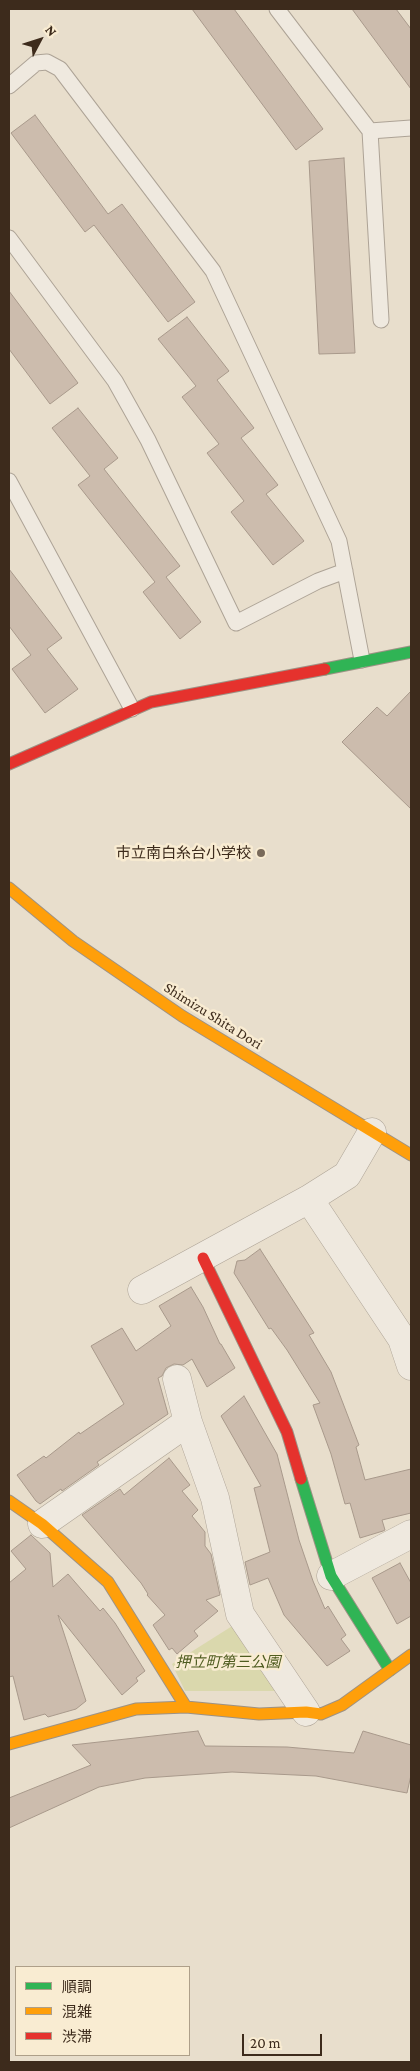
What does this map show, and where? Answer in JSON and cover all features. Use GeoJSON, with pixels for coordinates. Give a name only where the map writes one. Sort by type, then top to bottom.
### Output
{"type":"FeatureCollection","features":[{"type":"Feature","properties":{"kind":"street"},"geometry":{"type":"LineString","coordinates":[[9,764],[151,702],[411,652]]}},
{"type":"Feature","properties":{"kind":"street","name":"Shimizu Shita Dori"},"geometry":{"type":"LineString","coordinates":[[9,888],[73,941],[182,1016],[411,1155]]}},
{"type":"Feature","properties":{"kind":"street"},"geometry":{"type":"LineString","coordinates":[[142,1290],[309,1199],[347,1175],[372,1132]]}},
{"type":"Feature","properties":{"kind":"street"},"geometry":{"type":"LineString","coordinates":[[309,1199],[402,1340],[411,1366]]}},
{"type":"Feature","properties":{"kind":"street"},"geometry":{"type":"LineString","coordinates":[[203,1258],[287,1432],[331,1576],[390,1670]]}},
{"type":"Feature","properties":{"kind":"street"},"geometry":{"type":"LineString","coordinates":[[177,1379],[188,1422],[215,1498],[240,1614],[306,1712]]}},
{"type":"Feature","properties":{"kind":"street"},"geometry":{"type":"LineString","coordinates":[[42,1524],[188,1422]]}},
{"type":"Feature","properties":{"kind":"street"},"geometry":{"type":"LineString","coordinates":[[9,1501],[42,1524],[108,1582],[186,1707]]}},
{"type":"Feature","properties":{"kind":"street"},"geometry":{"type":"LineString","coordinates":[[331,1576],[411,1534]]}},
{"type":"Feature","properties":{"kind":"street"},"geometry":{"type":"LineString","coordinates":[[9,1744],[136,1709],[186,1707],[259,1714],[306,1712],[321,1714],[342,1705],[411,1655]]}},
{"type":"Feature","properties":{"kind":"lane"},"geometry":{"type":"LineString","coordinates":[[277,9],[370,131],[381,320]]}},
{"type":"Feature","properties":{"kind":"lane"},"geometry":{"type":"LineString","coordinates":[[9,86],[36,63],[47,62],[60,69],[213,271],[339,541],[362,660]]}},
{"type":"Feature","properties":{"kind":"lane"},"geometry":{"type":"LineString","coordinates":[[370,131],[411,128]]}},
{"type":"Feature","properties":{"kind":"lane"},"geometry":{"type":"LineString","coordinates":[[9,238],[115,381],[148,440],[236,623],[318,580],[345,571]]}},
{"type":"Feature","properties":{"kind":"lane"},"geometry":{"type":"LineString","coordinates":[[9,481],[132,709]]}},
{"type":"Feature","properties":{"kind":"green space","name":"押立町第三公園"},"geometry":{"type":"Polygon","coordinates":[[[237,1623],[280,1691],[185,1691],[172,1664],[237,1623]]]}},
{"type":"Feature","properties":{"kind":"building"},"geometry":{"type":"Polygon","coordinates":[[[192,9],[234,9],[323,129],[296,150],[192,9]]]}},
{"type":"Feature","properties":{"kind":"building"},"geometry":{"type":"Polygon","coordinates":[[[352,9],[396,9],[411,29],[411,89],[352,9]]]}},
{"type":"Feature","properties":{"kind":"building"},"geometry":{"type":"Polygon","coordinates":[[[35,115],[108,214],[122,204],[195,302],[168,322],[94,225],[85,232],[11,133],[35,115]]]}},
{"type":"Feature","properties":{"kind":"building"},"geometry":{"type":"Polygon","coordinates":[[[344,158],[355,353],[319,354],[309,161],[344,158]]]}},
{"type":"Feature","properties":{"kind":"building"},"geometry":{"type":"Polygon","coordinates":[[[9,291],[78,383],[50,404],[9,349],[9,291]]]}},
{"type":"Feature","properties":{"kind":"building"},"geometry":{"type":"Polygon","coordinates":[[[187,317],[229,371],[217,380],[254,428],[241,438],[278,485],[266,494],[304,541],[273,565],[231,512],[244,501],[207,453],[219,444],[182,397],[196,386],[158,339],[187,317]]]}},
{"type":"Feature","properties":{"kind":"building"},"geometry":{"type":"Polygon","coordinates":[[[78,408],[118,458],[104,469],[180,566],[166,577],[201,622],[180,639],[143,592],[155,582],[78,485],[90,476],[52,428],[78,408]]]}},
{"type":"Feature","properties":{"kind":"building"},"geometry":{"type":"Polygon","coordinates":[[[9,569],[62,638],[47,649],[78,689],[45,713],[12,669],[31,655],[9,626],[9,569]]]}},
{"type":"Feature","properties":{"kind":"building"},"geometry":{"type":"Polygon","coordinates":[[[411,691],[411,809],[342,742],[377,707],[387,716],[411,691]]]}},
{"type":"Feature","properties":{"kind":"building"},"geometry":{"type":"Polygon","coordinates":[[[260,1249],[314,1333],[309,1335],[331,1372],[359,1445],[356,1447],[365,1480],[411,1469],[411,1513],[382,1520],[385,1530],[383,1531],[360,1538],[350,1503],[345,1504],[331,1454],[313,1405],[320,1403],[287,1350],[271,1328],[269,1329],[234,1273],[237,1261],[245,1260],[260,1249]]]}},
{"type":"Feature","properties":{"kind":"building"},"geometry":{"type":"Polygon","coordinates":[[[191,1287],[203,1307],[220,1344],[235,1368],[207,1387],[192,1359],[183,1365],[174,1364],[166,1368],[162,1376],[158,1378],[168,1414],[97,1462],[99,1465],[40,1504],[17,1475],[44,1456],[46,1458],[79,1432],[80,1434],[124,1404],[91,1346],[122,1328],[136,1351],[171,1326],[159,1306],[191,1287]]]}},
{"type":"Feature","properties":{"kind":"building"},"geometry":{"type":"Polygon","coordinates":[[[244,1396],[277,1454],[299,1540],[313,1581],[325,1609],[328,1606],[346,1635],[341,1639],[350,1651],[327,1666],[284,1615],[268,1578],[250,1585],[245,1562],[270,1552],[254,1488],[261,1486],[221,1416],[244,1396]]]}},
{"type":"Feature","properties":{"kind":"building"},"geometry":{"type":"Polygon","coordinates":[[[169,1458],[190,1485],[182,1491],[198,1510],[192,1516],[205,1532],[205,1546],[211,1554],[220,1595],[206,1600],[218,1611],[194,1631],[198,1636],[177,1654],[172,1648],[169,1650],[153,1625],[165,1615],[147,1595],[141,1583],[82,1515],[120,1489],[124,1495],[169,1458]]]}},
{"type":"Feature","properties":{"kind":"building"},"geometry":{"type":"Polygon","coordinates":[[[31,1535],[50,1553],[53,1587],[68,1574],[100,1611],[103,1608],[115,1623],[145,1671],[136,1678],[138,1681],[122,1695],[58,1615],[86,1701],[76,1709],[48,1717],[45,1714],[24,1720],[13,1676],[9,1677],[9,1583],[26,1569],[11,1551],[31,1535]]]}},
{"type":"Feature","properties":{"kind":"building"},"geometry":{"type":"Polygon","coordinates":[[[400,1563],[411,1583],[411,1616],[397,1624],[372,1578],[400,1563]]]}},
{"type":"Feature","properties":{"kind":"building"},"geometry":{"type":"Polygon","coordinates":[[[198,1731],[205,1746],[287,1747],[354,1753],[363,1731],[411,1745],[411,1775],[407,1793],[316,1776],[232,1772],[145,1778],[99,1787],[9,1828],[9,1798],[91,1765],[72,1745],[198,1731]]]}},
{"type":"Feature","properties":{"kind":"traffic: fast"},"geometry":{"type":"LineString","coordinates":[[325,669],[411,652]]}},
{"type":"Feature","properties":{"kind":"traffic: fast"},"geometry":{"type":"LineString","coordinates":[[301,1479],[331,1576],[390,1670]]}},
{"type":"Feature","properties":{"kind":"traffic: slow"},"geometry":{"type":"LineString","coordinates":[[9,888],[73,941],[182,1016],[411,1155]]}},
{"type":"Feature","properties":{"kind":"traffic: slow"},"geometry":{"type":"LineString","coordinates":[[9,1501],[42,1524],[108,1582],[186,1707]]}},
{"type":"Feature","properties":{"kind":"traffic: slow"},"geometry":{"type":"LineString","coordinates":[[9,1744],[136,1709],[186,1707],[259,1714],[306,1712],[321,1714],[342,1705],[411,1655]]}},
{"type":"Feature","properties":{"kind":"traffic: jam"},"geometry":{"type":"LineString","coordinates":[[9,764],[151,702],[325,669]]}},
{"type":"Feature","properties":{"kind":"traffic: jam"},"geometry":{"type":"LineString","coordinates":[[203,1258],[287,1432],[301,1479]]}},
{"type":"Feature","properties":{"kind":"place","name":"市立南白糸台小学校"},"geometry":{"type":"Point","coordinates":[261,853]}}]}
